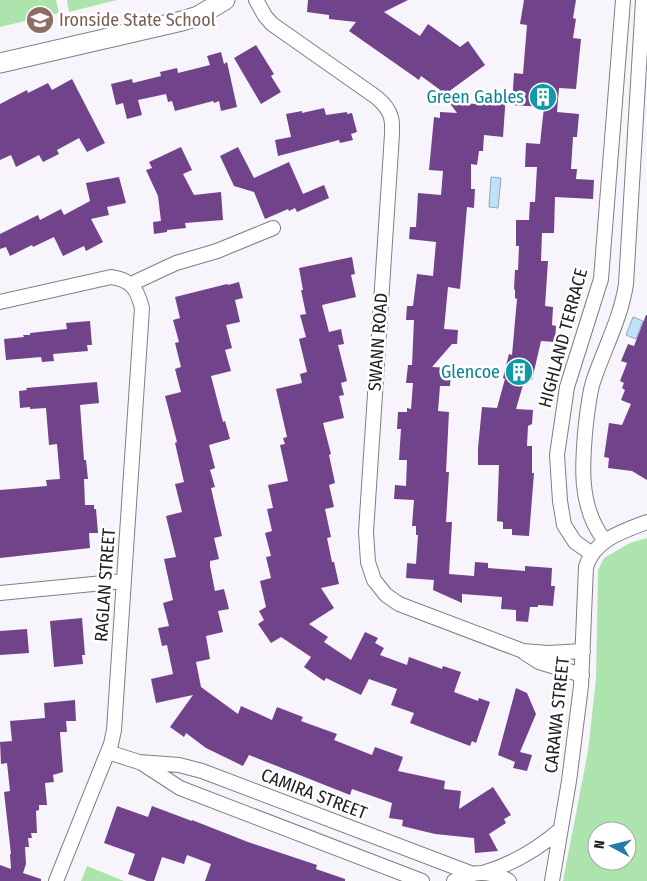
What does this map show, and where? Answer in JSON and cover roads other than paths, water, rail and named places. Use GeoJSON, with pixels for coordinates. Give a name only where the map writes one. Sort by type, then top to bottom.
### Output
{"type":"FeatureCollection","features":[{"type":"Feature","properties":{"kind":"main road"},"geometry":{"type":"LineString","coordinates":[[0,63],[182,21],[198,16],[225,0]]}},
{"type":"Feature","properties":{"kind":"street","name":"SWANN ROAD"},"geometry":{"type":"LineString","coordinates":[[256,0],[272,24],[376,97],[388,108],[391,116],[390,159],[366,532],[368,562],[374,580],[386,595],[405,607],[524,651],[548,653],[584,651]]}},
{"type":"Feature","properties":{"kind":"street","name":"HIGHLAND TERRACE"},"geometry":{"type":"LineString","coordinates":[[592,554],[575,542],[564,526],[556,459],[567,387],[601,279],[623,0]]}},
{"type":"Feature","properties":{"kind":"street"},"geometry":{"type":"LineString","coordinates":[[605,541],[594,523],[585,495],[582,478],[582,460],[591,389],[620,310],[626,284],[643,0]]}},
{"type":"Feature","properties":{"kind":"street"},"geometry":{"type":"LineString","coordinates":[[0,302],[100,278],[121,278],[131,284],[176,263],[217,251],[273,228]]}},
{"type":"Feature","properties":{"kind":"street","name":"RAGLAN STREET"},"geometry":{"type":"LineString","coordinates":[[56,881],[108,752],[114,730],[142,308],[138,295],[131,284]]}},
{"type":"Feature","properties":{"kind":"street"},"geometry":{"type":"LineString","coordinates":[[592,554],[605,541],[647,522]]}},
{"type":"Feature","properties":{"kind":"street","name":"CARAWA STREET"},"geometry":{"type":"LineString","coordinates":[[552,881],[569,781],[582,675],[585,572],[592,554]]}},
{"type":"Feature","properties":{"kind":"street"},"geometry":{"type":"LineString","coordinates":[[0,592],[124,581]]}},
{"type":"Feature","properties":{"kind":"street","name":"SWANN ROAD"},"geometry":{"type":"LineString","coordinates":[[524,651],[536,661],[582,675]]}},
{"type":"Feature","properties":{"kind":"street","name":"CAMIRA STREET"},"geometry":{"type":"LineString","coordinates":[[108,752],[139,762],[179,765],[202,771],[478,874],[495,875],[509,881]]}},
{"type":"Feature","properties":{"kind":"street","name":"CAMIRA STREET"},"geometry":{"type":"LineString","coordinates":[[139,762],[167,781],[189,792],[422,881]]}},
{"type":"Feature","properties":{"kind":"street"},"geometry":{"type":"LineString","coordinates":[[454,881],[507,864],[532,852],[561,829]]}},
{"type":"Feature","properties":{"kind":"water"},"geometry":{"type":"Polygon","coordinates":[[[491,177],[501,178],[498,208],[489,207],[491,177]]]}},
{"type":"Feature","properties":{"kind":"water"},"geometry":{"type":"Polygon","coordinates":[[[633,317],[643,321],[636,339],[626,335],[633,317]]]}},
{"type":"Feature","properties":{"kind":"place","name":"Ironside State School"},"geometry":{"type":"Point","coordinates":[40,20]}},
{"type":"Feature","properties":{"kind":"place","name":"Green Gables"},"geometry":{"type":"Point","coordinates":[543,97]}},
{"type":"Feature","properties":{"kind":"place","name":"Glencoe"},"geometry":{"type":"Point","coordinates":[519,372]}}]}
